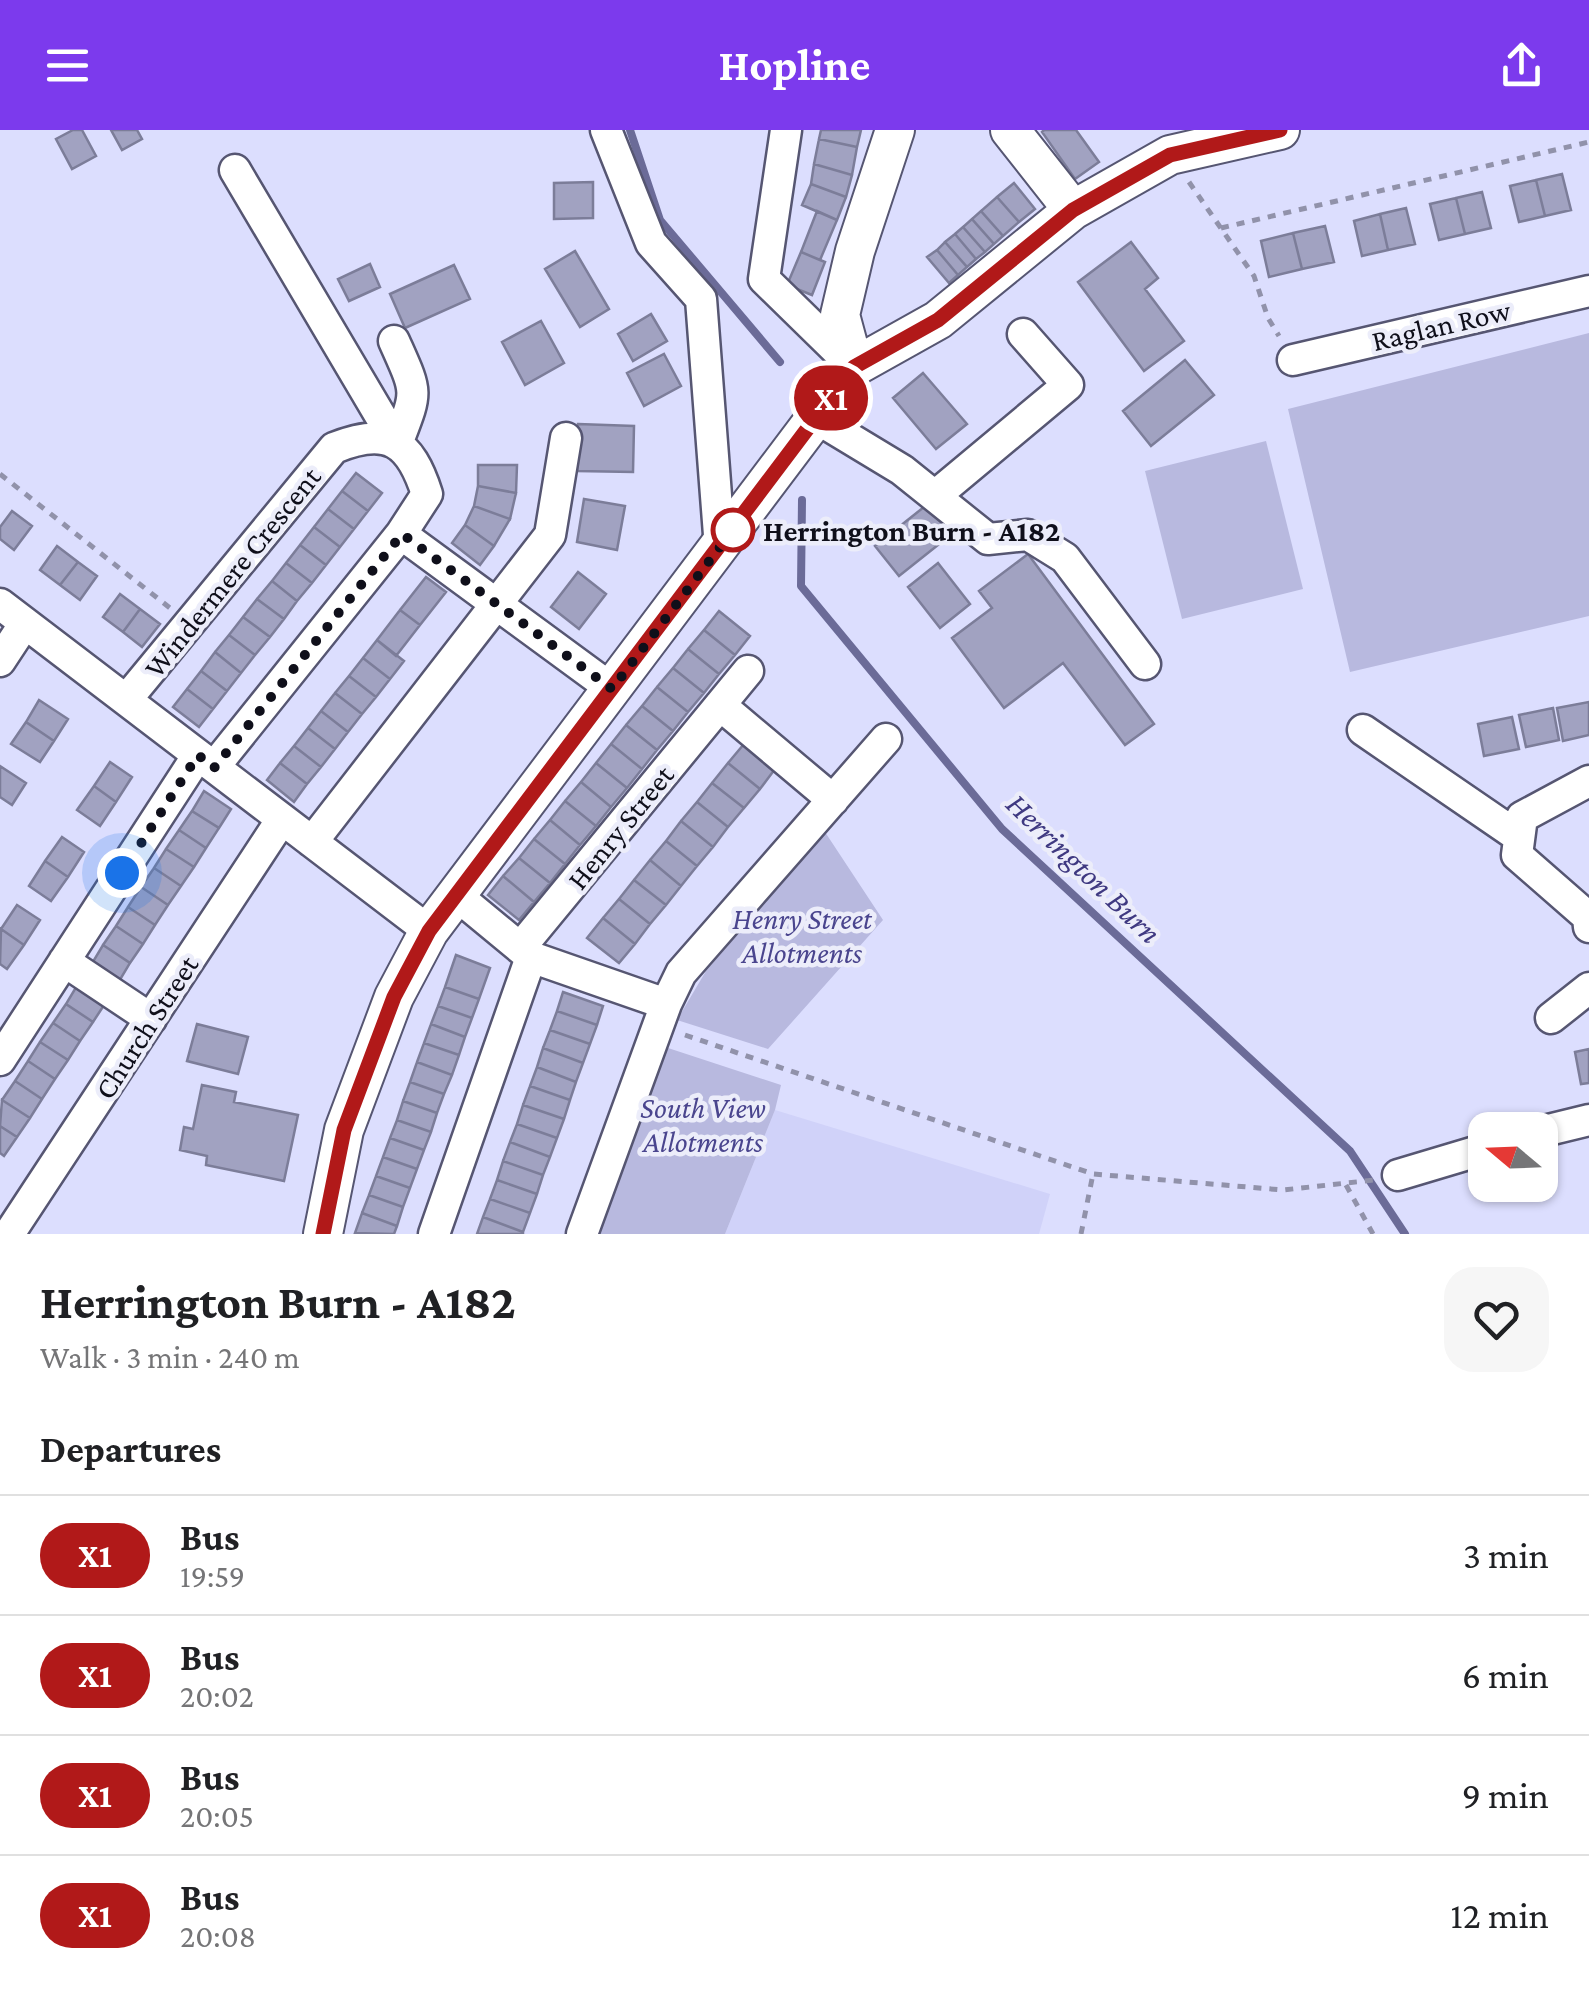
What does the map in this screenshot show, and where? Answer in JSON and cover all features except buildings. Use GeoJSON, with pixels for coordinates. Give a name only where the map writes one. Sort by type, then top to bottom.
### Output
{"type":"FeatureCollection","features":[{"type":"Feature","properties":{"kind":"main road"},"geometry":{"type":"LineString","coordinates":[[854,367],[840,316],[855,251],[895,130]]}},
{"type":"Feature","properties":{"kind":"main road"},"geometry":{"type":"LineString","coordinates":[[1010,130],[1073,210]]}},
{"type":"Feature","properties":{"kind":"main road"},"geometry":{"type":"LineString","coordinates":[[323,1234],[344,1130],[394,997],[429,931],[854,367],[938,320],[1073,210],[1170,155],[1280,130]]}},
{"type":"Feature","properties":{"kind":"street"},"geometry":{"type":"LineString","coordinates":[[606,130],[651,243],[701,299],[720,548]]}},
{"type":"Feature","properties":{"kind":"street"},"geometry":{"type":"LineString","coordinates":[[786,130],[764,279],[854,367]]}},
{"type":"Feature","properties":{"kind":"street"},"geometry":{"type":"LineString","coordinates":[[0,1060],[64,961],[206,761],[402,534],[427,494],[410,454],[396,444],[235,170]]}},
{"type":"Feature","properties":{"kind":"street","name":"Raglan Row"},"geometry":{"type":"LineString","coordinates":[[1293,360],[1589,291]]}},
{"type":"Feature","properties":{"kind":"street"},"geometry":{"type":"LineString","coordinates":[[936,496],[1068,385],[1024,334]]}},
{"type":"Feature","properties":{"kind":"street"},"geometry":{"type":"LineString","coordinates":[[394,341],[414,385],[414,396],[396,444]]}},
{"type":"Feature","properties":{"kind":"street"},"geometry":{"type":"LineString","coordinates":[[816,418],[902,470],[988,539],[1028,534],[1065,558],[1145,664]]}},
{"type":"Feature","properties":{"kind":"street","name":"Windermere Crescent"},"geometry":{"type":"LineString","coordinates":[[126,700],[334,448],[357,439],[380,438],[396,444]]}},
{"type":"Feature","properties":{"kind":"street"},"geometry":{"type":"LineString","coordinates":[[312,842],[550,536],[566,438]]}},
{"type":"Feature","properties":{"kind":"street"},"geometry":{"type":"LineString","coordinates":[[402,534],[612,689]]}},
{"type":"Feature","properties":{"kind":"street","name":"Windermere Crescent"},"geometry":{"type":"LineString","coordinates":[[0,604],[429,931]]}},
{"type":"Feature","properties":{"kind":"street"},"geometry":{"type":"LineString","coordinates":[[0,661],[25,623]]}},
{"type":"Feature","properties":{"kind":"street","name":"Henry Street"},"geometry":{"type":"LineString","coordinates":[[526,952],[748,671]]}},
{"type":"Feature","properties":{"kind":"street"},"geometry":{"type":"LineString","coordinates":[[720,706],[833,800]]}},
{"type":"Feature","properties":{"kind":"street"},"geometry":{"type":"LineString","coordinates":[[1363,730],[1519,837]]}},
{"type":"Feature","properties":{"kind":"street"},"geometry":{"type":"LineString","coordinates":[[582,1234],[681,973],[886,739]]}},
{"type":"Feature","properties":{"kind":"street"},"geometry":{"type":"LineString","coordinates":[[1589,780],[1522,817],[1516,855],[1588,918],[1589,927]]}},
{"type":"Feature","properties":{"kind":"street","name":"Church Street"},"geometry":{"type":"LineString","coordinates":[[11,1212],[151,1019],[282,819]]}},
{"type":"Feature","properties":{"kind":"street"},"geometry":{"type":"LineString","coordinates":[[456,895],[526,952],[662,1015]]}},
{"type":"Feature","properties":{"kind":"street"},"geometry":{"type":"LineString","coordinates":[[434,1234],[526,952]]}},
{"type":"Feature","properties":{"kind":"street"},"geometry":{"type":"LineString","coordinates":[[64,961],[151,1019]]}},
{"type":"Feature","properties":{"kind":"street"},"geometry":{"type":"LineString","coordinates":[[1550,1018],[1589,988]]}},
{"type":"Feature","properties":{"kind":"street"},"geometry":{"type":"LineString","coordinates":[[1558,1128],[1589,1120]]}},
{"type":"Feature","properties":{"kind":"street"},"geometry":{"type":"LineString","coordinates":[[1398,1175],[1468,1153]]}},
{"type":"Feature","properties":{"kind":"path"},"geometry":{"type":"LineString","coordinates":[[1220,228],[1589,142]]}},
{"type":"Feature","properties":{"kind":"path"},"geometry":{"type":"LineString","coordinates":[[1170,155],[1254,276],[1268,318],[1293,360]]}},
{"type":"Feature","properties":{"kind":"path"},"geometry":{"type":"LineString","coordinates":[[0,474],[190,624]]}},
{"type":"Feature","properties":{"kind":"path"},"geometry":{"type":"LineString","coordinates":[[662,1015],[1093,1174],[1283,1190],[1364,1182]]}},
{"type":"Feature","properties":{"kind":"path"},"geometry":{"type":"LineString","coordinates":[[1082,1234],[1093,1174]]}},
{"type":"Feature","properties":{"kind":"path"},"geometry":{"type":"LineString","coordinates":[[1346,1185],[1373,1234]]}},
{"type":"Feature","properties":{"kind":"shaded area"},"geometry":{"type":"Polygon","coordinates":[[[775,1110],[1050,1194],[1039,1234],[725,1234],[775,1110]]]}},
{"type":"Feature","properties":{"kind":"green space"},"geometry":{"type":"Polygon","coordinates":[[[1589,333],[1589,616],[1350,672],[1288,409],[1589,333]]]}},
{"type":"Feature","properties":{"kind":"green space"},"geometry":{"type":"Polygon","coordinates":[[[1266,441],[1303,589],[1182,619],[1145,471],[1266,441]]]}},
{"type":"Feature","properties":{"kind":"green space","name":"Henry Street Allotments"},"geometry":{"type":"Polygon","coordinates":[[[825,832],[883,920],[768,1049],[677,1020],[706,971],[825,832]]]}},
{"type":"Feature","properties":{"kind":"green space","name":"South View Allotments"},"geometry":{"type":"Polygon","coordinates":[[[665,1047],[781,1085],[775,1110],[725,1234],[599,1234],[665,1047]]]}},
{"type":"Feature","properties":{"kind":"waterway","name":"Herrington Burn"},"geometry":{"type":"LineString","coordinates":[[630,130],[660,220],[780,362]]}},
{"type":"Feature","properties":{"kind":"waterway","name":"Herrington Burn"},"geometry":{"type":"LineString","coordinates":[[802,500],[801,586],[1002,829],[1350,1151],[1405,1234]]}},
{"type":"Feature","properties":{"kind":"bus line","name":"X1"},"geometry":{"type":"LineString","coordinates":[[323,1234],[344,1130],[394,997],[429,931],[854,367],[938,320],[1073,210],[1170,155],[1280,130]]}},
{"type":"Feature","properties":{"kind":"place","name":"Herrington Burn - A182"},"geometry":{"type":"Point","coordinates":[733,530]}},
{"type":"Feature","properties":{"kind":"route"},"geometry":{"type":"LineString","coordinates":[[122,873],[198,755],[214,768],[402,534],[612,689],[739,522],[733,530]]}}]}
